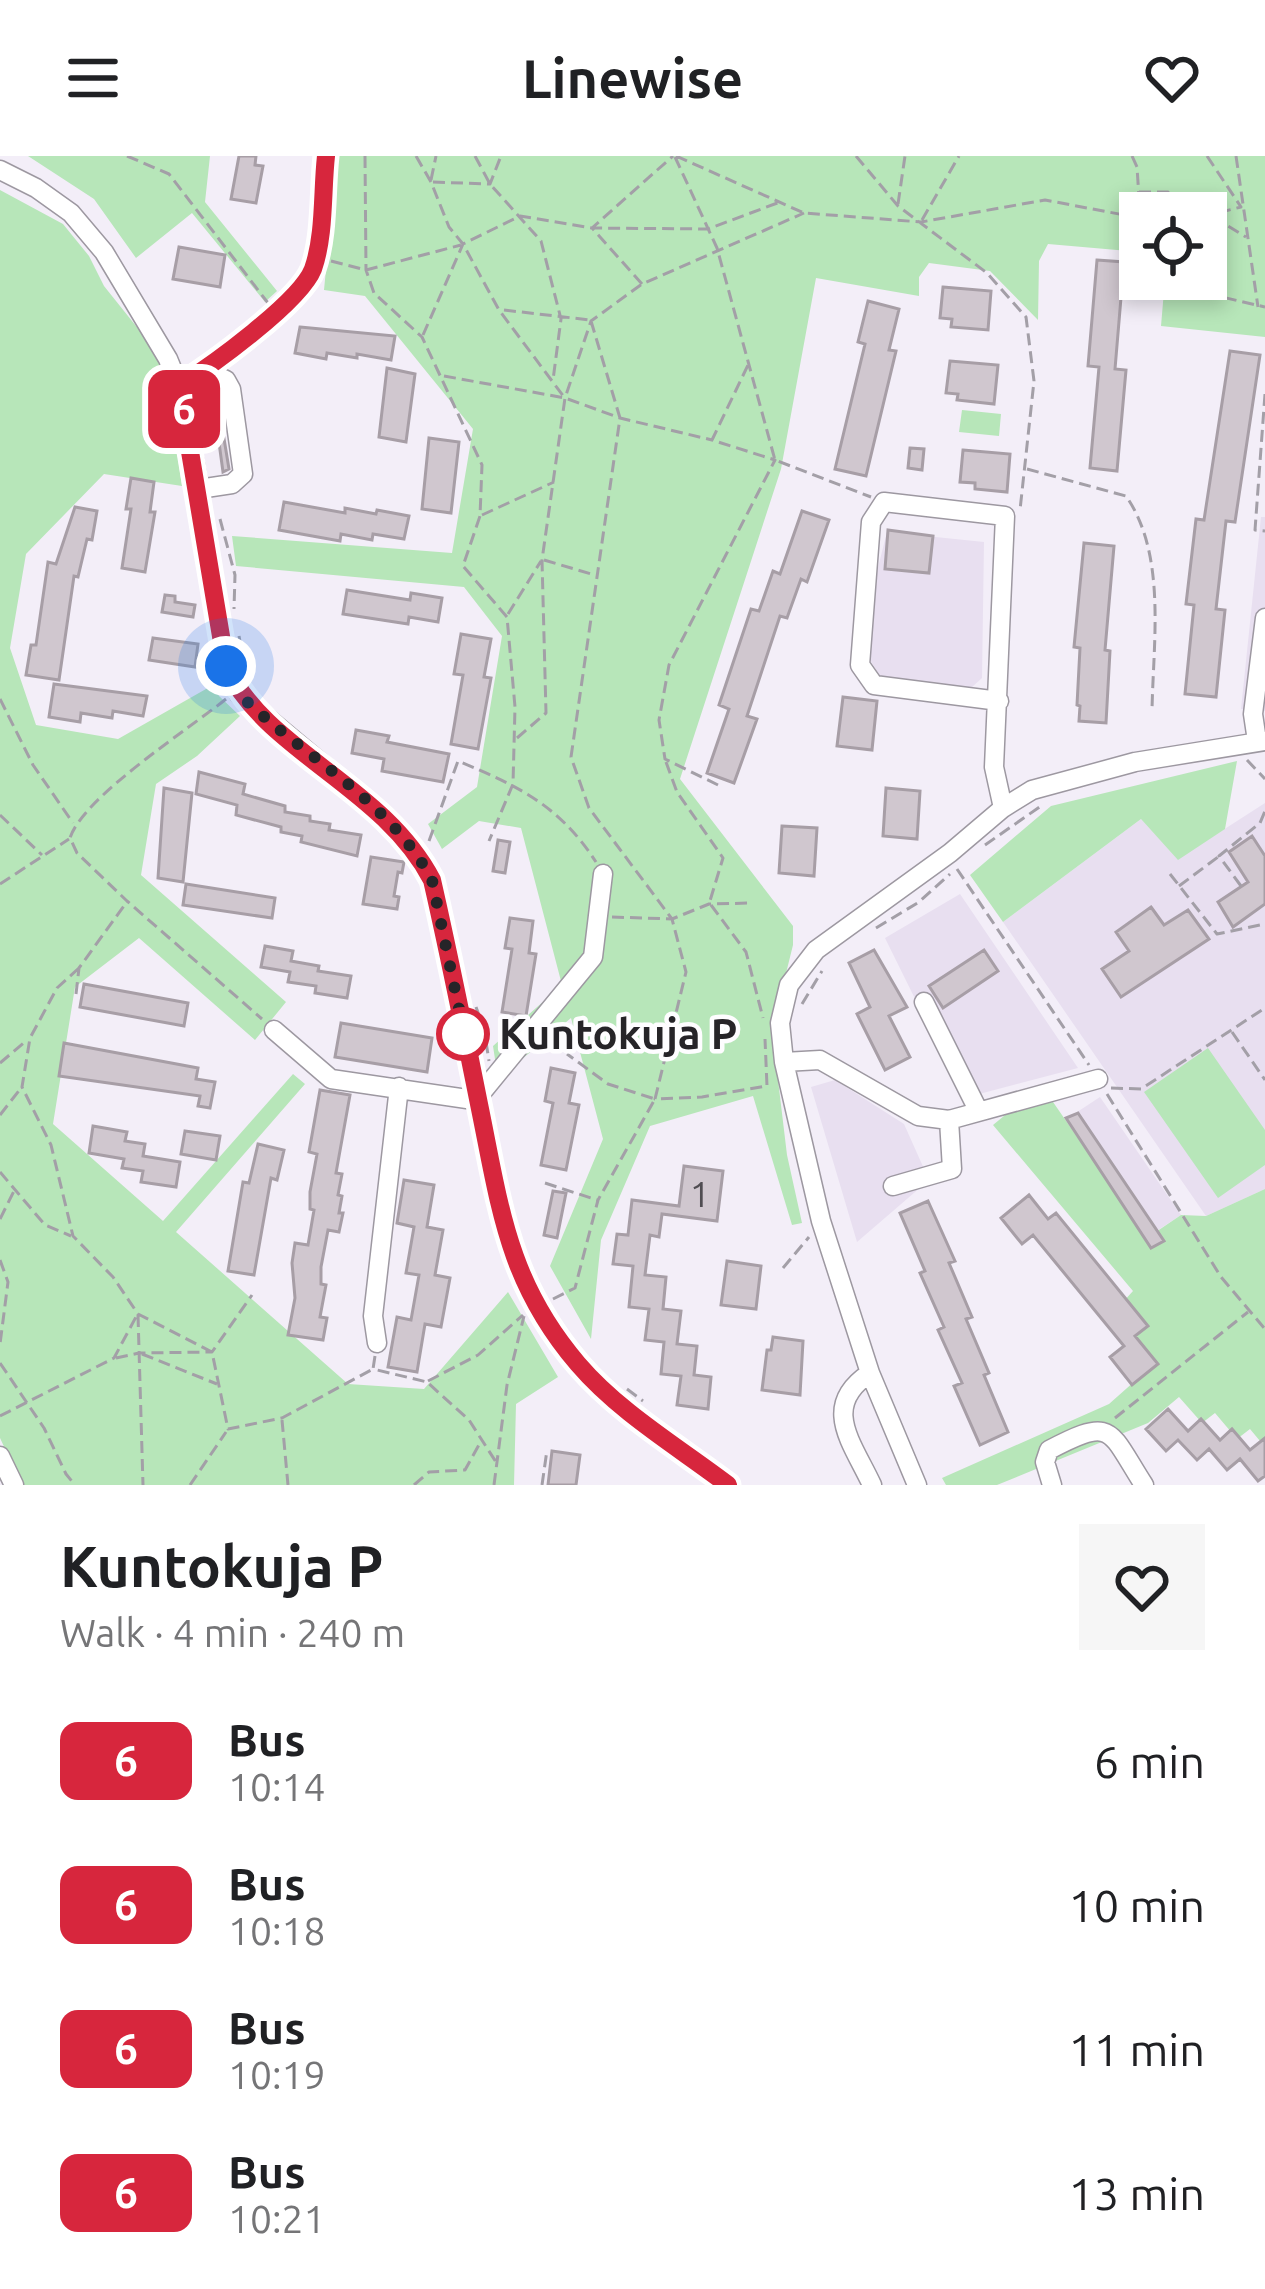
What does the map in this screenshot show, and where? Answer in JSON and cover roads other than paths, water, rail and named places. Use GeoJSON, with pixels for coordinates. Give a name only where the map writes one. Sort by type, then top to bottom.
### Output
{"type":"FeatureCollection","features":[{"type":"Feature","properties":{"kind":"street"},"geometry":{"type":"LineString","coordinates":[[179,386],[275,313],[307,282],[326,156]]}},
{"type":"Feature","properties":{"kind":"street"},"geometry":{"type":"LineString","coordinates":[[0,170],[36,188],[71,214],[104,252],[168,359],[179,386],[199,489],[226,666],[239,694],[388,820],[422,860],[436,896],[495,1191],[516,1268],[536,1308],[582,1369],[717,1482]]}},
{"type":"Feature","properties":{"kind":"street"},"geometry":{"type":"LineString","coordinates":[[199,489],[232,484],[243,475],[232,388],[203,369]]}},
{"type":"Feature","properties":{"kind":"street"},"geometry":{"type":"LineString","coordinates":[[999,701],[874,685],[860,664],[871,522],[884,502],[1013,516],[999,701],[994,767],[1003,808]]}},
{"type":"Feature","properties":{"kind":"street"},"geometry":{"type":"LineString","coordinates":[[917,1485],[870,1373],[832,1255],[784,1062],[780,1023],[789,985],[815,950],[950,853],[1003,808],[1049,783],[1261,741],[1253,714],[1265,618]]}},
{"type":"Feature","properties":{"kind":"street"},"geometry":{"type":"LineString","coordinates":[[274,1030],[331,1079],[467,1099],[478,1096],[592,957],[603,874]]}},
{"type":"Feature","properties":{"kind":"street"},"geometry":{"type":"LineString","coordinates":[[924,1002],[978,1110]]}},
{"type":"Feature","properties":{"kind":"street"},"geometry":{"type":"LineString","coordinates":[[784,1062],[820,1060],[918,1116],[949,1120],[1098,1079]]}},
{"type":"Feature","properties":{"kind":"street"},"geometry":{"type":"LineString","coordinates":[[377,1343],[374,1316],[399,1087]]}},
{"type":"Feature","properties":{"kind":"street"},"geometry":{"type":"LineString","coordinates":[[892,1186],[952,1169],[949,1120]]}},
{"type":"Feature","properties":{"kind":"street"},"geometry":{"type":"LineString","coordinates":[[870,1373],[850,1386],[842,1421],[872,1485]]}},
{"type":"Feature","properties":{"kind":"street"},"geometry":{"type":"LineString","coordinates":[[599,1413],[616,1400]]}},
{"type":"Feature","properties":{"kind":"street"},"geometry":{"type":"LineString","coordinates":[[1052,1485],[1045,1462],[1049,1450],[1089,1429],[1113,1436],[1144,1485]]}},
{"type":"Feature","properties":{"kind":"street"},"geometry":{"type":"LineString","coordinates":[[0,1456],[14,1485]]}},
{"type":"Feature","properties":{"kind":"place","name":"Kuntokuja P"},"geometry":{"type":"Point","coordinates":[463,1034]}}]}
